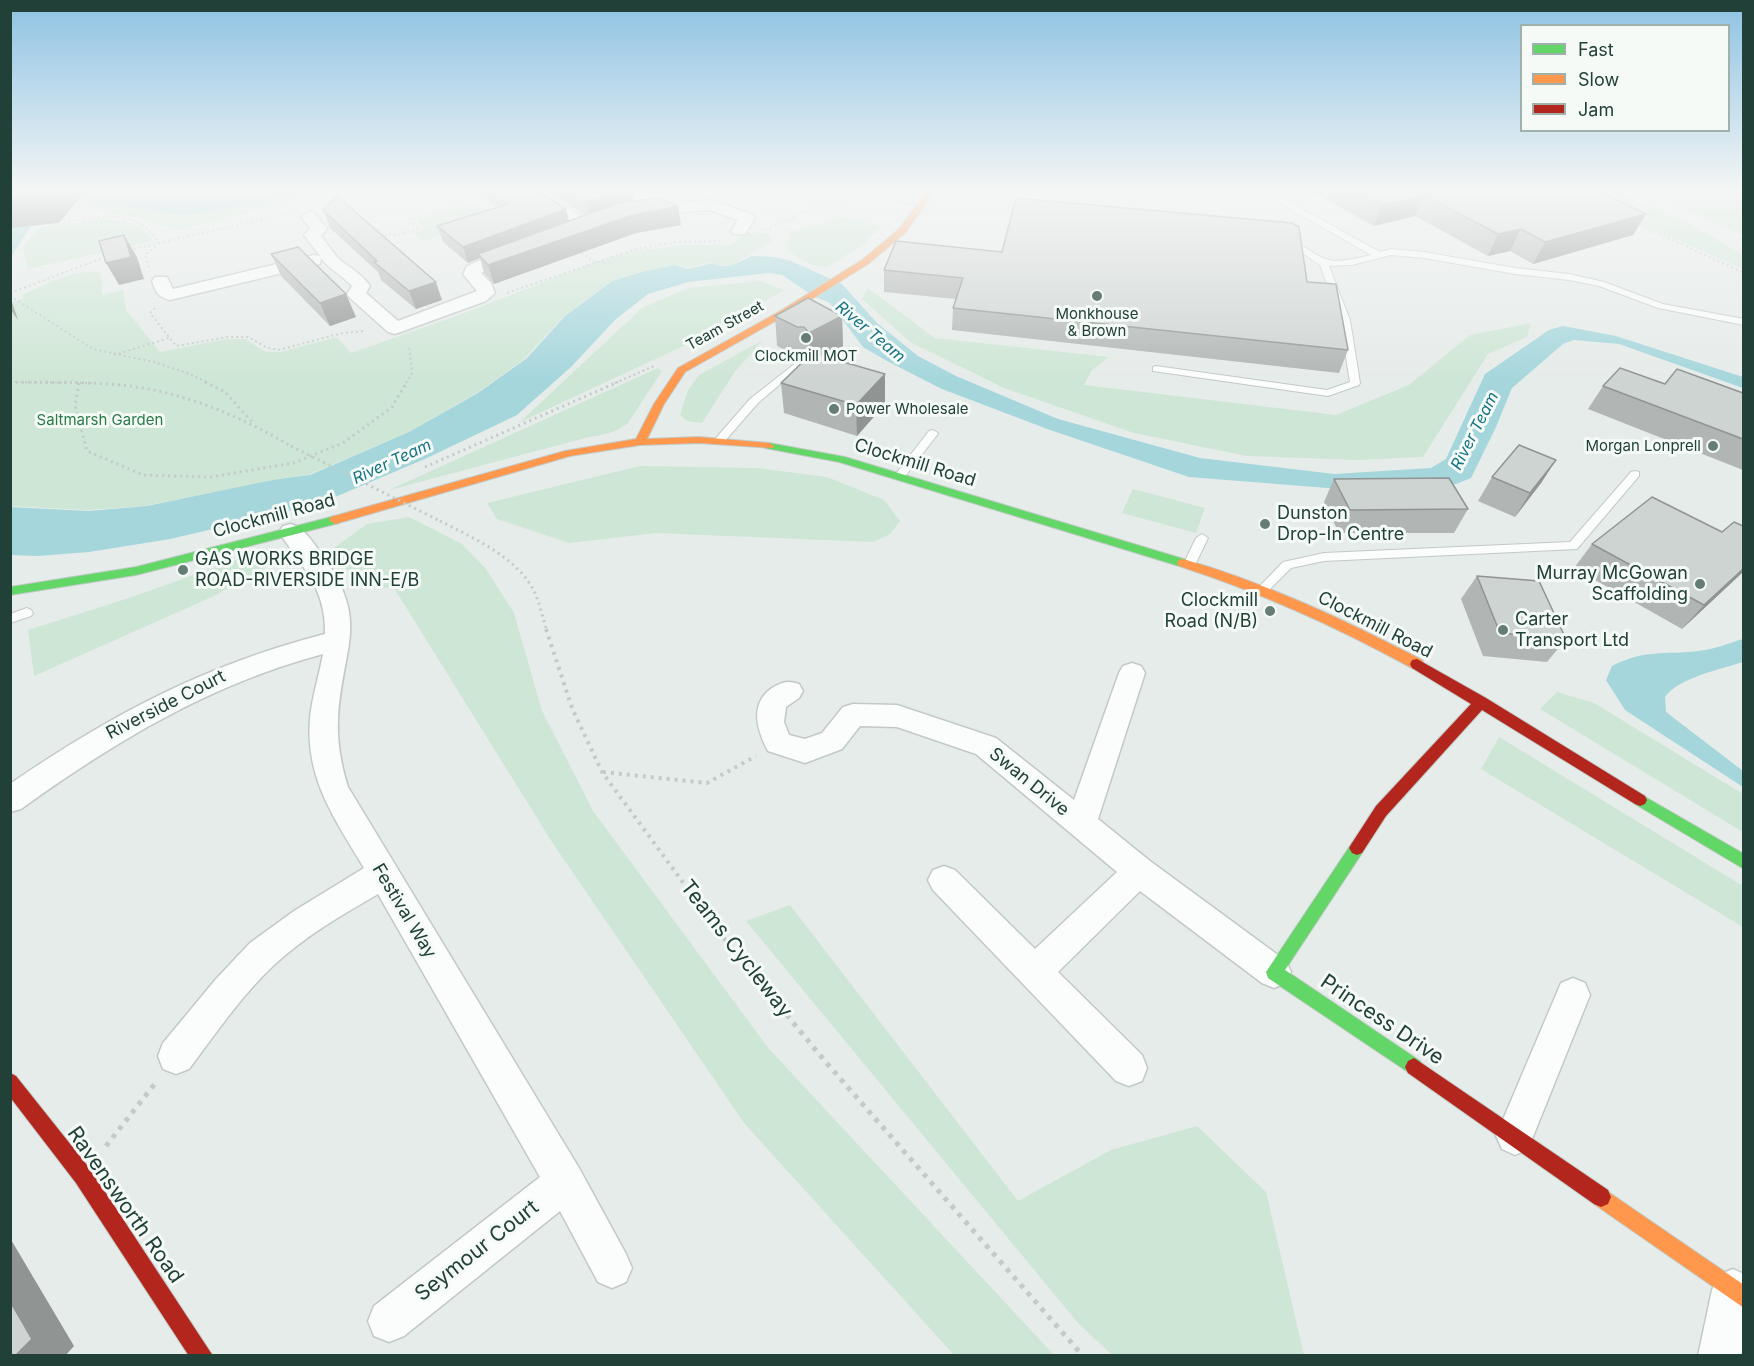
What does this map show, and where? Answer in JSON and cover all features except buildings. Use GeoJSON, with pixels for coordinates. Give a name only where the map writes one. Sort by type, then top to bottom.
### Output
{"type":"FeatureCollection","features":[{"type":"Feature","properties":{"kind":"main road","name":"Team Street"},"geometry":{"type":"LineString","coordinates":[[640,442],[676,376],[686,367],[851,271],[873,255]]}},
{"type":"Feature","properties":{"kind":"main road","name":"Clockmill Road"},"geometry":{"type":"LineString","coordinates":[[10,591],[136,571],[291,532],[506,469],[569,453],[640,442],[720,440],[808,452],[899,477],[1189,565],[1262,590],[1371,639],[1481,702],[1743,861]]}},
{"type":"Feature","properties":{"kind":"main road"},"geometry":{"type":"LineString","coordinates":[[1274,972],[1381,811],[1481,702]]}},
{"type":"Feature","properties":{"kind":"main road","name":"Princess Drive"},"geometry":{"type":"LineString","coordinates":[[1274,972],[1515,1136],[1738,1294]]}},
{"type":"Feature","properties":{"kind":"main road","name":"Ravensworth Road"},"geometry":{"type":"LineString","coordinates":[[10,1082],[83,1176],[202,1356]]}},
{"type":"Feature","properties":{"kind":"street"},"geometry":{"type":"LineString","coordinates":[[165,288],[327,256],[336,266],[349,272],[361,286],[356,294],[395,328],[480,297],[486,293],[485,287],[472,274],[473,270],[505,255]]}},
{"type":"Feature","properties":{"kind":"street","name":"Festival Way"},"geometry":{"type":"LineString","coordinates":[[291,532],[316,563],[329,586],[337,614],[337,641],[324,709],[325,761],[334,790],[566,1182],[612,1268]]}},
{"type":"Feature","properties":{"kind":"street","name":"Riverside Court"},"geometry":{"type":"LineString","coordinates":[[10,800],[71,757],[169,699],[255,663],[337,641]]}},
{"type":"Feature","properties":{"kind":"street"},"geometry":{"type":"LineString","coordinates":[[1081,824],[1132,673]]}},
{"type":"Feature","properties":{"kind":"street"},"geometry":{"type":"LineString","coordinates":[[778,743],[770,722],[772,702],[789,691]]}},
{"type":"Feature","properties":{"kind":"street","name":"Swan Drive"},"geometry":{"type":"LineString","coordinates":[[778,743],[805,751],[832,741],[853,715],[897,716],[986,746],[1139,871],[1274,972]]}},
{"type":"Feature","properties":{"kind":"street"},"geometry":{"type":"LineString","coordinates":[[1034,973],[1139,871]]}},
{"type":"Feature","properties":{"kind":"street"},"geometry":{"type":"LineString","coordinates":[[176,1056],[239,977],[263,953],[382,874]]}},
{"type":"Feature","properties":{"kind":"street"},"geometry":{"type":"LineString","coordinates":[[944,880],[1129,1068]]}},
{"type":"Feature","properties":{"kind":"street"},"geometry":{"type":"LineString","coordinates":[[1515,1136],[1573,994]]}},
{"type":"Feature","properties":{"kind":"street","name":"Seymour Court"},"geometry":{"type":"LineString","coordinates":[[389,1321],[566,1182]]}},
{"type":"Feature","properties":{"kind":"street"},"geometry":{"type":"LineString","coordinates":[[1719,1356],[1738,1294]]}},
{"type":"Feature","properties":{"kind":"lane"},"geometry":{"type":"LineString","coordinates":[[1156,369],[1328,393],[1355,383],[1345,320],[1324,264],[1310,255]]}},
{"type":"Feature","properties":{"kind":"lane"},"geometry":{"type":"LineString","coordinates":[[1324,264],[1352,262],[1378,255]]}},
{"type":"Feature","properties":{"kind":"lane"},"geometry":{"type":"LineString","coordinates":[[1421,255],[1515,271],[1569,277],[1601,284],[1661,306],[1743,322]]}},
{"type":"Feature","properties":{"kind":"lane"},"geometry":{"type":"LineString","coordinates":[[720,440],[754,401],[802,361]]}},
{"type":"Feature","properties":{"kind":"lane"},"geometry":{"type":"LineString","coordinates":[[899,477],[933,433]]}},
{"type":"Feature","properties":{"kind":"lane"},"geometry":{"type":"LineString","coordinates":[[1262,590],[1287,565],[1324,557],[1573,546],[1635,474]]}},
{"type":"Feature","properties":{"kind":"lane"},"geometry":{"type":"LineString","coordinates":[[1189,565],[1202,538]]}},
{"type":"Feature","properties":{"kind":"lane"},"geometry":{"type":"LineString","coordinates":[[10,619],[27,613]]}},
{"type":"Feature","properties":{"kind":"path"},"geometry":{"type":"LineString","coordinates":[[111,255],[10,294],[17,301],[93,349],[154,362],[190,374],[225,392],[256,425]]}},
{"type":"Feature","properties":{"kind":"path"},"geometry":{"type":"LineString","coordinates":[[79,383],[75,406],[87,451],[143,474],[211,477],[293,463],[343,443],[392,407],[412,373],[410,346],[395,328],[343,333],[278,350],[266,347],[248,337],[228,337],[176,346],[150,313],[165,288],[152,276],[145,255]]}},
{"type":"Feature","properties":{"kind":"path"},"geometry":{"type":"LineString","coordinates":[[584,255],[595,262],[606,263]]}},
{"type":"Feature","properties":{"kind":"path"},"geometry":{"type":"LineString","coordinates":[[486,293],[511,293],[618,255]]}},
{"type":"Feature","properties":{"kind":"path"},"geometry":{"type":"LineString","coordinates":[[1704,255],[1743,273]]}},
{"type":"Feature","properties":{"kind":"path"},"geometry":{"type":"LineString","coordinates":[[113,355],[169,338]]}},
{"type":"Feature","properties":{"kind":"path"},"geometry":{"type":"LineString","coordinates":[[417,471],[661,363]]}},
{"type":"Feature","properties":{"kind":"path"},"geometry":{"type":"LineString","coordinates":[[10,382],[131,386],[168,393],[256,425]]}},
{"type":"Feature","properties":{"kind":"path","name":"Teams Cycleway"},"geometry":{"type":"LineString","coordinates":[[256,425],[291,446],[489,546],[508,559],[526,577],[535,593],[577,722],[590,753],[602,772],[734,951],[824,1060],[1083,1356]]}},
{"type":"Feature","properties":{"kind":"path"},"geometry":{"type":"LineString","coordinates":[[364,493],[386,484]]}},
{"type":"Feature","properties":{"kind":"path"},"geometry":{"type":"LineString","coordinates":[[602,772],[707,783],[778,743]]}},
{"type":"Feature","properties":{"kind":"path"},"geometry":{"type":"LineString","coordinates":[[83,1176],[176,1056]]}},
{"type":"Feature","properties":{"kind":"green space"},"geometry":{"type":"Polygon","coordinates":[[[25,255],[92,255],[28,269],[25,255]]]}},
{"type":"Feature","properties":{"kind":"green space","name":"Saltmarsh Garden"},"geometry":{"type":"Polygon","coordinates":[[[620,255],[749,255],[734,264],[721,266],[712,262],[687,268],[678,265],[645,271],[611,281],[564,316],[524,359],[480,391],[409,432],[308,475],[144,506],[88,510],[11,506],[11,303],[24,298],[22,295],[61,278],[81,272],[101,273],[102,295],[123,290],[126,310],[160,352],[226,339],[245,339],[266,352],[280,352],[337,337],[351,353],[470,311],[595,262],[620,255]]]}},
{"type":"Feature","properties":{"kind":"green space"},"geometry":{"type":"Polygon","coordinates":[[[795,255],[847,255],[827,267],[811,265],[795,255]]]}},
{"type":"Feature","properties":{"kind":"green space"},"geometry":{"type":"Polygon","coordinates":[[[1711,255],[1743,255],[1743,269],[1711,255]]]}},
{"type":"Feature","properties":{"kind":"green space"},"geometry":{"type":"Polygon","coordinates":[[[760,281],[784,290],[705,336],[520,422],[642,308],[688,288],[760,281]]]}},
{"type":"Feature","properties":{"kind":"green space"},"geometry":{"type":"Polygon","coordinates":[[[868,288],[935,338],[1109,357],[1092,370],[1084,385],[1336,415],[1409,385],[1470,335],[1531,323],[1527,337],[1488,354],[1423,457],[1358,460],[1247,456],[1134,433],[1004,388],[910,342],[862,299],[868,288]]]}},
{"type":"Feature","properties":{"kind":"green space"},"geometry":{"type":"Polygon","coordinates":[[[763,340],[734,373],[702,423],[687,421],[680,415],[688,390],[699,375],[763,340]]]}},
{"type":"Feature","properties":{"kind":"green space"},"geometry":{"type":"Polygon","coordinates":[[[658,368],[662,371],[628,423],[614,431],[389,490],[658,368]]]}},
{"type":"Feature","properties":{"kind":"green space"},"geometry":{"type":"Polygon","coordinates":[[[640,466],[757,468],[827,477],[884,500],[900,521],[890,534],[873,542],[656,533],[569,543],[497,519],[487,503],[640,466]]]}},
{"type":"Feature","properties":{"kind":"green space"},"geometry":{"type":"Polygon","coordinates":[[[1133,489],[1205,508],[1196,533],[1122,513],[1133,489]]]}},
{"type":"Feature","properties":{"kind":"green space"},"geometry":{"type":"Polygon","coordinates":[[[409,517],[462,544],[486,569],[514,613],[542,711],[593,811],[769,1049],[1054,1355],[954,1355],[744,1123],[552,842],[394,588],[370,587],[341,565],[334,548],[367,524],[409,517]]]}},
{"type":"Feature","properties":{"kind":"green space"},"geometry":{"type":"Polygon","coordinates":[[[250,555],[269,565],[214,596],[34,676],[28,630],[129,598],[250,555]]]}},
{"type":"Feature","properties":{"kind":"green space"},"geometry":{"type":"Polygon","coordinates":[[[1557,692],[1594,703],[1743,794],[1743,832],[1540,709],[1557,692]]]}},
{"type":"Feature","properties":{"kind":"green space"},"geometry":{"type":"Polygon","coordinates":[[[1499,737],[1743,886],[1743,927],[1481,769],[1499,737]]]}},
{"type":"Feature","properties":{"kind":"green space"},"geometry":{"type":"Polygon","coordinates":[[[790,905],[1018,1201],[1111,1150],[1197,1126],[1266,1192],[1304,1355],[1112,1355],[1078,1323],[746,921],[790,905]]]}},
{"type":"Feature","properties":{"kind":"water","name":"River Team"},"geometry":{"type":"Polygon","coordinates":[[[751,256],[774,257],[791,261],[842,284],[877,323],[918,356],[956,376],[1058,419],[1200,458],[1334,474],[1431,468],[1446,459],[1485,374],[1549,330],[1563,326],[1616,336],[1743,377],[1743,388],[1619,344],[1574,340],[1563,344],[1512,388],[1471,478],[1456,484],[1338,482],[1340,489],[1189,477],[1050,430],[942,389],[863,347],[830,303],[815,297],[782,275],[769,273],[688,282],[648,294],[616,319],[571,367],[517,415],[427,458],[328,500],[170,539],[89,552],[38,556],[11,555],[10,507],[89,511],[147,506],[273,480],[310,475],[409,432],[478,393],[527,358],[565,316],[612,281],[675,265],[688,269],[713,263],[728,266],[751,256]]]}},
{"type":"Feature","properties":{"kind":"water"},"geometry":{"type":"Polygon","coordinates":[[[1743,639],[1743,662],[1690,679],[1671,690],[1665,697],[1666,712],[1743,771],[1743,787],[1625,710],[1606,680],[1612,666],[1635,657],[1704,650],[1743,639]]]}},
{"type":"Feature","properties":{"kind":"traffic: fast"},"geometry":{"type":"LineString","coordinates":[[769,446],[841,459],[1183,563]]}},
{"type":"Feature","properties":{"kind":"traffic: fast"},"geometry":{"type":"LineString","coordinates":[[10,591],[136,571],[335,520]]}},
{"type":"Feature","properties":{"kind":"traffic: fast"},"geometry":{"type":"LineString","coordinates":[[1640,800],[1744,862]]}},
{"type":"Feature","properties":{"kind":"traffic: fast"},"geometry":{"type":"LineString","coordinates":[[1357,848],[1274,972],[1414,1067]]}},
{"type":"Feature","properties":{"kind":"traffic: slow"},"geometry":{"type":"LineString","coordinates":[[640,442],[659,404],[681,370],[785,312],[874,255]]}},
{"type":"Feature","properties":{"kind":"traffic: slow"},"geometry":{"type":"LineString","coordinates":[[335,520],[569,453],[640,442],[699,440],[769,446]]}},
{"type":"Feature","properties":{"kind":"traffic: slow"},"geometry":{"type":"LineString","coordinates":[[1183,563],[1303,607],[1417,664]]}},
{"type":"Feature","properties":{"kind":"traffic: slow"},"geometry":{"type":"LineString","coordinates":[[1601,1197],[1744,1298]]}},
{"type":"Feature","properties":{"kind":"traffic: jam"},"geometry":{"type":"LineString","coordinates":[[1417,664],[1640,800]]}},
{"type":"Feature","properties":{"kind":"traffic: jam"},"geometry":{"type":"LineString","coordinates":[[1357,848],[1381,811],[1481,702]]}},
{"type":"Feature","properties":{"kind":"traffic: jam"},"geometry":{"type":"LineString","coordinates":[[1414,1067],[1601,1197]]}},
{"type":"Feature","properties":{"kind":"traffic: jam"},"geometry":{"type":"LineString","coordinates":[[10,1082],[83,1176],[202,1356]]}},
{"type":"Feature","properties":{"kind":"place","name":"Monkhouse & Brown"},"geometry":{"type":"Point","coordinates":[1097,296]}},
{"type":"Feature","properties":{"kind":"place","name":"Clockmill MOT"},"geometry":{"type":"Point","coordinates":[806,338]}},
{"type":"Feature","properties":{"kind":"place","name":"Power Wholesale"},"geometry":{"type":"Point","coordinates":[834,409]}},
{"type":"Feature","properties":{"kind":"place","name":"Morgan Lonprell"},"geometry":{"type":"Point","coordinates":[1713,446]}},
{"type":"Feature","properties":{"kind":"place","name":"Dunston Drop-In Centre"},"geometry":{"type":"Point","coordinates":[1265,524]}},
{"type":"Feature","properties":{"kind":"place","name":"GAS WORKS BRIDGE ROAD-RIVERSIDE INN-E/B"},"geometry":{"type":"Point","coordinates":[183,570]}},
{"type":"Feature","properties":{"kind":"place","name":"Murray McGowan Scaffolding"},"geometry":{"type":"Point","coordinates":[1700,584]}},
{"type":"Feature","properties":{"kind":"place","name":"Clockmill Road (N/B)"},"geometry":{"type":"Point","coordinates":[1270,611]}},
{"type":"Feature","properties":{"kind":"place","name":"Carter Transport Ltd"},"geometry":{"type":"Point","coordinates":[1503,630]}}]}
